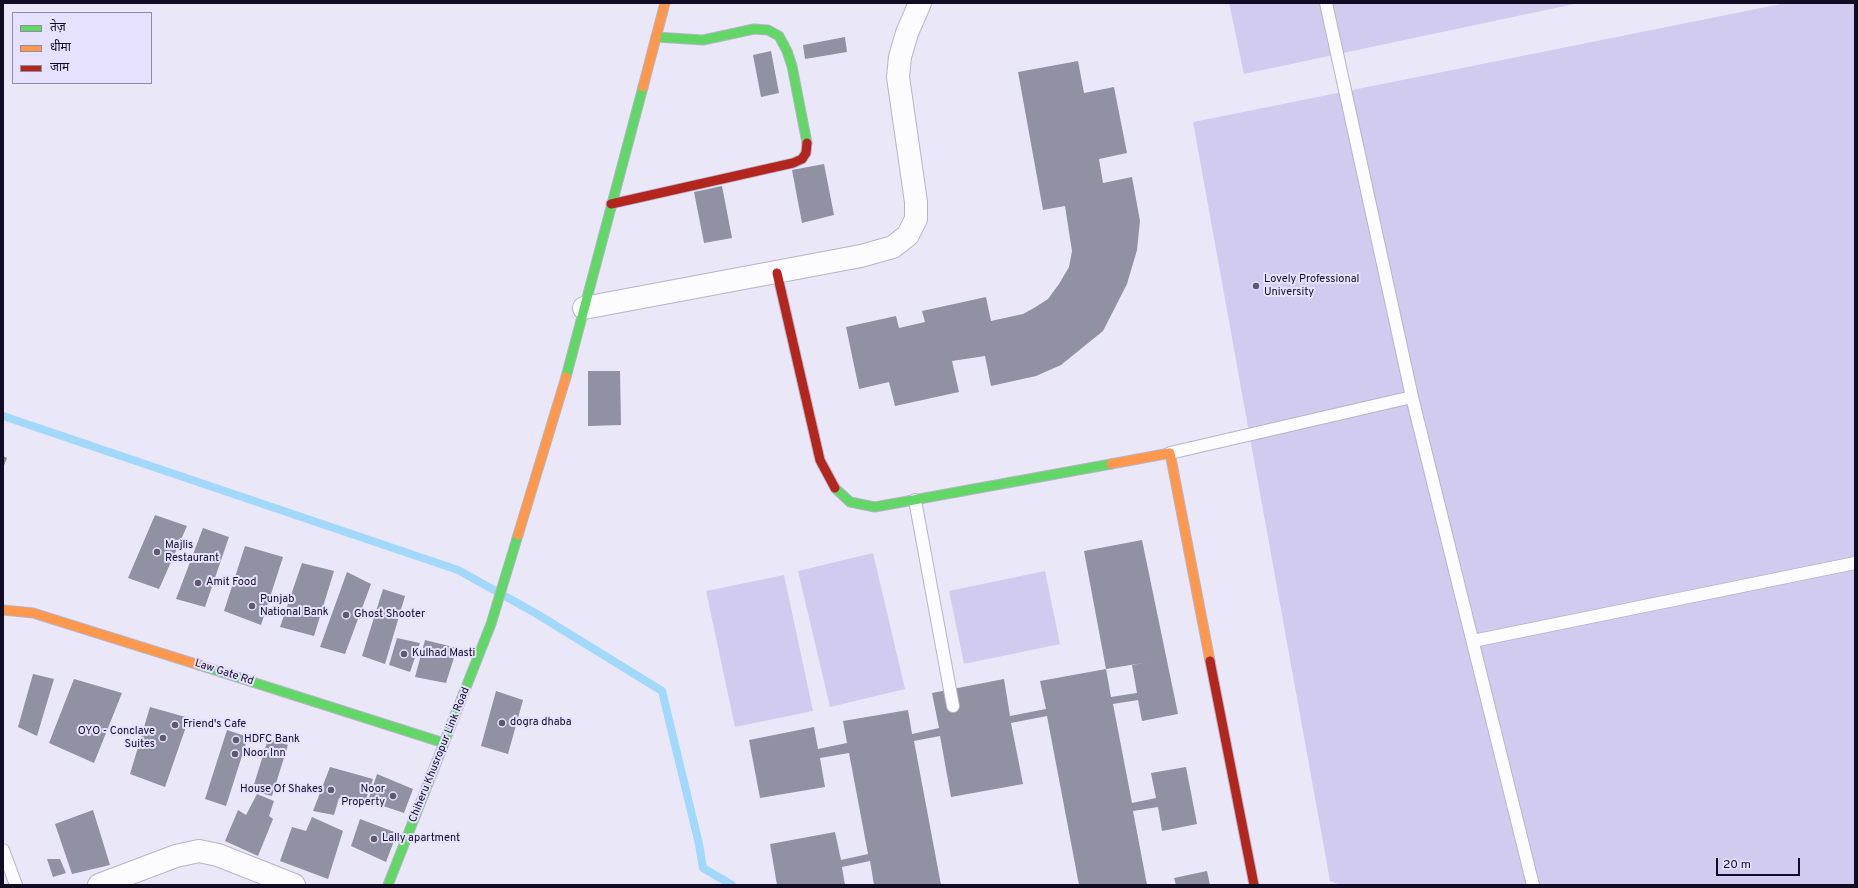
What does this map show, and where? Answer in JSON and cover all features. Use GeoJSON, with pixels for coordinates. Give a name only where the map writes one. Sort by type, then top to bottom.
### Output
{"type":"FeatureCollection","features":[{"type":"Feature","properties":{"kind":"street","name":"Chiheru Khusropur Link Road"},"geometry":{"type":"LineString","coordinates":[[388,885],[491,624],[566,376],[665,3]]}},
{"type":"Feature","properties":{"kind":"street"},"geometry":{"type":"LineString","coordinates":[[584,308],[777,273],[861,256],[893,247],[908,236],[916,219],[916,202],[898,77],[900,57],[906,33],[920,3]]}},
{"type":"Feature","properties":{"kind":"street"},"geometry":{"type":"LineString","coordinates":[[611,204],[793,163],[802,159],[806,153],[807,145],[792,66],[787,51],[779,36],[768,30],[754,29],[703,40],[656,37]]}},
{"type":"Feature","properties":{"kind":"street"},"geometry":{"type":"LineString","coordinates":[[777,273],[820,460],[832,486],[850,502],[875,507],[1170,453],[1254,885]]}},
{"type":"Feature","properties":{"kind":"street","name":"Law Gate Rd"},"geometry":{"type":"LineString","coordinates":[[3,610],[33,613],[67,623],[444,743]]}},
{"type":"Feature","properties":{"kind":"street"},"geometry":{"type":"LineString","coordinates":[[99,885],[176,856],[199,851],[218,855],[294,885]]}},
{"type":"Feature","properties":{"kind":"lane"},"geometry":{"type":"LineString","coordinates":[[1326,3],[1412,397],[1533,885]]}},
{"type":"Feature","properties":{"kind":"lane"},"geometry":{"type":"LineString","coordinates":[[1170,453],[1412,397]]}},
{"type":"Feature","properties":{"kind":"lane"},"geometry":{"type":"LineString","coordinates":[[915,500],[953,706]]}},
{"type":"Feature","properties":{"kind":"lane"},"geometry":{"type":"LineString","coordinates":[[1473,641],[1855,563]]}},
{"type":"Feature","properties":{"kind":"lane"},"geometry":{"type":"LineString","coordinates":[[3,850],[16,885]]}},
{"type":"Feature","properties":{"kind":"shaded area"},"geometry":{"type":"Polygon","coordinates":[[[1229,3],[1579,3],[1244,74],[1229,3]]]}},
{"type":"Feature","properties":{"kind":"shaded area"},"geometry":{"type":"Polygon","coordinates":[[[1786,3],[1855,3],[1855,885],[1341,885],[1330,881],[1193,122],[1786,3]]]}},
{"type":"Feature","properties":{"kind":"shaded area"},"geometry":{"type":"Polygon","coordinates":[[[873,553],[905,689],[830,707],[798,571],[873,553]]]}},
{"type":"Feature","properties":{"kind":"shaded area"},"geometry":{"type":"Polygon","coordinates":[[[1045,571],[1060,644],[964,664],[949,591],[1045,571]]]}},
{"type":"Feature","properties":{"kind":"shaded area"},"geometry":{"type":"Polygon","coordinates":[[[784,575],[813,711],[735,727],[706,591],[784,575]]]}},
{"type":"Feature","properties":{"kind":"building"},"geometry":{"type":"Polygon","coordinates":[[[845,37],[847,52],[805,59],[803,45],[845,37]]]}},
{"type":"Feature","properties":{"kind":"building"},"geometry":{"type":"Polygon","coordinates":[[[771,51],[779,93],[761,97],[753,55],[771,51]]]}},
{"type":"Feature","properties":{"kind":"building"},"geometry":{"type":"Polygon","coordinates":[[[1078,61],[1084,93],[1114,87],[1127,153],[1099,159],[1103,183],[1132,177],[1140,221],[1137,250],[1127,284],[1103,331],[1061,365],[1036,376],[991,386],[985,356],[952,361],[959,392],[895,406],[889,382],[859,389],[846,327],[896,316],[899,328],[925,322],[922,311],[986,297],[991,321],[1023,314],[1048,299],[1059,284],[1069,267],[1072,251],[1065,206],[1043,210],[1018,72],[1078,61]]]}},
{"type":"Feature","properties":{"kind":"building"},"geometry":{"type":"Polygon","coordinates":[[[824,164],[834,215],[802,223],[792,170],[824,164]]]}},
{"type":"Feature","properties":{"kind":"building"},"geometry":{"type":"Polygon","coordinates":[[[722,186],[732,238],[704,243],[694,192],[722,186]]]}},
{"type":"Feature","properties":{"kind":"building"},"geometry":{"type":"Polygon","coordinates":[[[588,371],[620,371],[621,425],[588,426],[588,371]]]}},
{"type":"Feature","properties":{"kind":"building"},"geometry":{"type":"Polygon","coordinates":[[[3,456],[7,458],[3,468],[3,456]]]}},
{"type":"Feature","properties":{"kind":"building","name":"Majlis Restaurant"},"geometry":{"type":"Polygon","coordinates":[[[155,515],[187,526],[159,589],[128,578],[155,515]]]}},
{"type":"Feature","properties":{"kind":"building"},"geometry":{"type":"Polygon","coordinates":[[[203,528],[229,537],[205,607],[176,599],[203,528]]]}},
{"type":"Feature","properties":{"kind":"building"},"geometry":{"type":"Polygon","coordinates":[[[1142,540],[1178,714],[1142,721],[1138,700],[1113,704],[1132,803],[1156,798],[1151,773],[1186,767],[1197,824],[1162,831],[1158,807],[1133,811],[1147,885],[1079,885],[1047,716],[1011,723],[1023,784],[951,797],[940,736],[914,741],[941,885],[874,885],[870,861],[842,867],[845,885],[777,885],[770,844],[835,832],[841,860],[868,854],[849,753],[820,758],[825,787],[760,798],[749,740],[814,727],[818,749],[847,743],[843,721],[908,710],[912,734],[939,728],[932,693],[1004,679],[1010,716],[1046,709],[1040,681],[1106,669],[1084,551],[1142,540]],[[1149,662],[1106,669],[1111,697],[1137,693],[1132,665],[1149,662]]]}},
{"type":"Feature","properties":{"kind":"building"},"geometry":{"type":"Polygon","coordinates":[[[245,546],[283,557],[261,625],[224,611],[245,546]]]}},
{"type":"Feature","properties":{"kind":"building"},"geometry":{"type":"Polygon","coordinates":[[[302,563],[334,571],[314,636],[280,627],[302,563]]]}},
{"type":"Feature","properties":{"kind":"building","name":"Ghost Shooter"},"geometry":{"type":"Polygon","coordinates":[[[347,572],[371,584],[345,654],[320,647],[347,572]]]}},
{"type":"Feature","properties":{"kind":"building"},"geometry":{"type":"Polygon","coordinates":[[[383,589],[405,596],[385,664],[362,656],[383,589]]]}},
{"type":"Feature","properties":{"kind":"building","name":"Kulhad Masti"},"geometry":{"type":"Polygon","coordinates":[[[397,638],[420,643],[410,672],[389,665],[397,638]]]}},
{"type":"Feature","properties":{"kind":"building"},"geometry":{"type":"Polygon","coordinates":[[[425,640],[457,648],[446,683],[415,677],[425,640]]]}},
{"type":"Feature","properties":{"kind":"building"},"geometry":{"type":"Polygon","coordinates":[[[33,674],[54,679],[37,736],[18,727],[33,674]]]}},
{"type":"Feature","properties":{"kind":"building"},"geometry":{"type":"Polygon","coordinates":[[[74,679],[122,693],[94,763],[49,743],[74,679]]]}},
{"type":"Feature","properties":{"kind":"building","name":"dogra dhaba"},"geometry":{"type":"Polygon","coordinates":[[[496,691],[523,700],[508,754],[481,746],[496,691]]]}},
{"type":"Feature","properties":{"kind":"building"},"geometry":{"type":"Polygon","coordinates":[[[150,707],[189,718],[165,787],[130,774],[150,707]]]}},
{"type":"Feature","properties":{"kind":"building"},"geometry":{"type":"Polygon","coordinates":[[[227,730],[248,737],[226,806],[205,799],[227,730]]]}},
{"type":"Feature","properties":{"kind":"building"},"geometry":{"type":"Polygon","coordinates":[[[268,739],[288,745],[272,796],[252,791],[268,739]]]}},
{"type":"Feature","properties":{"kind":"building"},"geometry":{"type":"Polygon","coordinates":[[[330,767],[373,779],[364,805],[339,798],[334,815],[313,811],[330,767]]]}},
{"type":"Feature","properties":{"kind":"building"},"geometry":{"type":"Polygon","coordinates":[[[377,774],[413,789],[404,813],[368,801],[377,774]]]}},
{"type":"Feature","properties":{"kind":"building"},"geometry":{"type":"Polygon","coordinates":[[[257,794],[274,801],[269,816],[273,819],[258,856],[225,841],[238,810],[246,815],[257,794]]]}},
{"type":"Feature","properties":{"kind":"building"},"geometry":{"type":"Polygon","coordinates":[[[93,810],[110,865],[72,874],[55,824],[93,810]]]}},
{"type":"Feature","properties":{"kind":"building"},"geometry":{"type":"Polygon","coordinates":[[[312,817],[343,831],[328,879],[280,861],[292,827],[306,831],[312,817]]]}},
{"type":"Feature","properties":{"kind":"building","name":"Lally apartment"},"geometry":{"type":"Polygon","coordinates":[[[360,819],[397,833],[386,862],[351,846],[360,819]]]}},
{"type":"Feature","properties":{"kind":"building"},"geometry":{"type":"Polygon","coordinates":[[[47,859],[60,859],[66,873],[53,877],[47,859]]]}},
{"type":"Feature","properties":{"kind":"building"},"geometry":{"type":"Polygon","coordinates":[[[1207,871],[1210,885],[1176,885],[1174,878],[1207,871]]]}},
{"type":"Feature","properties":{"kind":"waterway"},"geometry":{"type":"LineString","coordinates":[[3,416],[458,570],[537,614],[662,691],[699,844],[703,868],[732,885]]}},
{"type":"Feature","properties":{"kind":"traffic: fast"},"geometry":{"type":"LineString","coordinates":[[656,37],[703,40],[754,29],[768,30],[779,36],[787,51],[792,66],[807,143]]}},
{"type":"Feature","properties":{"kind":"traffic: fast"},"geometry":{"type":"LineString","coordinates":[[566,377],[643,87]]}},
{"type":"Feature","properties":{"kind":"traffic: fast"},"geometry":{"type":"LineString","coordinates":[[835,488],[850,502],[875,507],[1111,464]]}},
{"type":"Feature","properties":{"kind":"traffic: fast"},"geometry":{"type":"LineString","coordinates":[[388,885],[491,624],[518,535]]}},
{"type":"Feature","properties":{"kind":"traffic: fast"},"geometry":{"type":"LineString","coordinates":[[199,665],[444,743]]}},
{"type":"Feature","properties":{"kind":"traffic: slow"},"geometry":{"type":"LineString","coordinates":[[643,87],[665,3]]}},
{"type":"Feature","properties":{"kind":"traffic: slow"},"geometry":{"type":"LineString","coordinates":[[518,535],[566,377]]}},
{"type":"Feature","properties":{"kind":"traffic: slow"},"geometry":{"type":"LineString","coordinates":[[1111,464],[1170,453],[1210,661]]}},
{"type":"Feature","properties":{"kind":"traffic: slow"},"geometry":{"type":"LineString","coordinates":[[3,610],[33,613],[199,665]]}},
{"type":"Feature","properties":{"kind":"traffic: jam"},"geometry":{"type":"LineString","coordinates":[[611,204],[793,163],[802,159],[806,153],[807,143]]}},
{"type":"Feature","properties":{"kind":"traffic: jam"},"geometry":{"type":"LineString","coordinates":[[777,273],[820,460],[835,488]]}},
{"type":"Feature","properties":{"kind":"traffic: jam"},"geometry":{"type":"LineString","coordinates":[[1210,661],[1254,885]]}},
{"type":"Feature","properties":{"kind":"place","name":"Lovely Professional University"},"geometry":{"type":"Point","coordinates":[1256,286]}},
{"type":"Feature","properties":{"kind":"place","name":"Majlis Restaurant"},"geometry":{"type":"Point","coordinates":[157,552]}},
{"type":"Feature","properties":{"kind":"place","name":"Amit Food"},"geometry":{"type":"Point","coordinates":[198,583]}},
{"type":"Feature","properties":{"kind":"place","name":"Punjab National Bank"},"geometry":{"type":"Point","coordinates":[252,606]}},
{"type":"Feature","properties":{"kind":"place","name":"Ghost Shooter"},"geometry":{"type":"Point","coordinates":[346,615]}},
{"type":"Feature","properties":{"kind":"place","name":"Kulhad Masti"},"geometry":{"type":"Point","coordinates":[404,654]}},
{"type":"Feature","properties":{"kind":"place","name":"dogra dhaba"},"geometry":{"type":"Point","coordinates":[502,723]}},
{"type":"Feature","properties":{"kind":"place","name":"Friend's Cafe"},"geometry":{"type":"Point","coordinates":[175,725]}},
{"type":"Feature","properties":{"kind":"place","name":"OYO - Conclave Suites"},"geometry":{"type":"Point","coordinates":[163,738]}},
{"type":"Feature","properties":{"kind":"place","name":"HDFC Bank"},"geometry":{"type":"Point","coordinates":[236,740]}},
{"type":"Feature","properties":{"kind":"place","name":"Noor Inn"},"geometry":{"type":"Point","coordinates":[235,754]}},
{"type":"Feature","properties":{"kind":"place","name":"House Of Shakes"},"geometry":{"type":"Point","coordinates":[331,790]}},
{"type":"Feature","properties":{"kind":"place","name":"Noor Property"},"geometry":{"type":"Point","coordinates":[393,796]}},
{"type":"Feature","properties":{"kind":"place","name":"Lally apartment"},"geometry":{"type":"Point","coordinates":[374,839]}}]}
